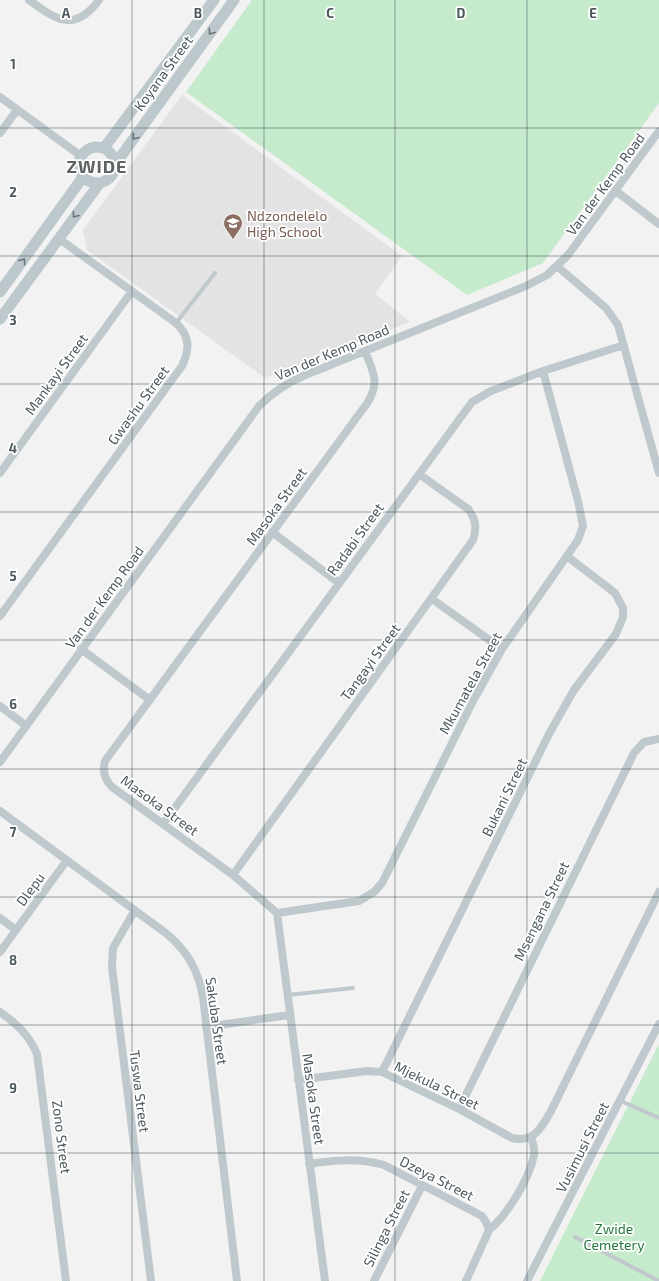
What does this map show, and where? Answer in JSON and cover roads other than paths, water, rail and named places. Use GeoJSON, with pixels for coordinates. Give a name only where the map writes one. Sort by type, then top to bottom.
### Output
{"type":"FeatureCollection","features":[{"type":"Feature","properties":{"kind":"main road","name":"Koyana Street"},"geometry":{"type":"LineString","coordinates":[[104,148],[214,0]]}},
{"type":"Feature","properties":{"kind":"main road","name":"Koyana Street"},"geometry":{"type":"LineString","coordinates":[[0,319],[99,184],[105,182],[113,175],[116,163],[234,0]]}},
{"type":"Feature","properties":{"kind":"main road"},"geometry":{"type":"LineString","coordinates":[[99,184],[93,184],[83,177],[79,167],[81,156],[91,148],[104,148],[109,151],[116,163]]}},
{"type":"Feature","properties":{"kind":"main road"},"geometry":{"type":"LineString","coordinates":[[0,292],[83,177]]}},
{"type":"Feature","properties":{"kind":"street"},"geometry":{"type":"LineString","coordinates":[[29,0],[57,19],[66,21],[84,16],[99,0]]}},
{"type":"Feature","properties":{"kind":"street"},"geometry":{"type":"LineString","coordinates":[[0,97],[81,156]]}},
{"type":"Feature","properties":{"kind":"street"},"geometry":{"type":"LineString","coordinates":[[0,133],[17,110]]}},
{"type":"Feature","properties":{"kind":"street","name":"Van der Kemp Road"},"geometry":{"type":"LineString","coordinates":[[0,762],[25,725],[259,406],[271,394],[290,381],[526,286],[547,275],[558,267],[616,191],[659,131]]}},
{"type":"Feature","properties":{"kind":"street"},"geometry":{"type":"LineString","coordinates":[[616,191],[659,224]]}},
{"type":"Feature","properties":{"kind":"street","name":"Gwashu Street"},"geometry":{"type":"LineString","coordinates":[[0,616],[182,366],[187,356],[188,345],[186,335],[176,323],[58,238]]}},
{"type":"Feature","properties":{"kind":"street"},"geometry":{"type":"LineString","coordinates":[[558,267],[613,316],[618,325],[659,473]]}},
{"type":"Feature","properties":{"kind":"street","name":"Mankayi Street"},"geometry":{"type":"LineString","coordinates":[[0,473],[132,291]]}},
{"type":"Feature","properties":{"kind":"street","name":"Radabi Street"},"geometry":{"type":"LineString","coordinates":[[163,824],[472,402],[491,391],[543,371],[624,345]]}},
{"type":"Feature","properties":{"kind":"street","name":"Masoka Street"},"geometry":{"type":"LineString","coordinates":[[325,1281],[289,1015],[277,913],[233,875],[112,788],[108,784],[104,774],[105,762],[374,393],[375,380],[365,351]]}},
{"type":"Feature","properties":{"kind":"street","name":"Mkumatela Street"},"geometry":{"type":"LineString","coordinates":[[277,913],[359,901],[374,892],[382,883],[473,701],[502,649],[568,557],[582,533],[581,516],[543,371]]}},
{"type":"Feature","properties":{"kind":"street","name":"Tangayi Street"},"geometry":{"type":"LineString","coordinates":[[233,875],[468,549],[475,533],[476,525],[472,514],[468,509],[419,474]]}},
{"type":"Feature","properties":{"kind":"street"},"geometry":{"type":"LineString","coordinates":[[272,532],[339,582]]}},
{"type":"Feature","properties":{"kind":"street","name":"Bukani Street"},"geometry":{"type":"LineString","coordinates":[[382,1072],[554,726],[574,690],[621,625],[623,608],[615,593],[568,557]]}},
{"type":"Feature","properties":{"kind":"street"},"geometry":{"type":"LineString","coordinates":[[432,599],[502,649]]}},
{"type":"Feature","properties":{"kind":"street"},"geometry":{"type":"LineString","coordinates":[[81,649],[150,700]]}},
{"type":"Feature","properties":{"kind":"street"},"geometry":{"type":"LineString","coordinates":[[0,706],[25,725]]}},
{"type":"Feature","properties":{"kind":"street","name":"Msengana Street"},"geometry":{"type":"LineString","coordinates":[[459,1109],[634,753],[644,742],[659,738]]}},
{"type":"Feature","properties":{"kind":"street","name":"Sakuba Street"},"geometry":{"type":"LineString","coordinates":[[0,811],[174,940],[190,958],[200,980],[237,1281]]}},
{"type":"Feature","properties":{"kind":"street","name":"Dlepu"},"geometry":{"type":"LineString","coordinates":[[0,952],[67,860]]}},
{"type":"Feature","properties":{"kind":"street"},"geometry":{"type":"LineString","coordinates":[[466,1281],[488,1230],[501,1219],[514,1200],[534,1156],[534,1136],[551,1111],[659,892]]}},
{"type":"Feature","properties":{"kind":"street","name":"Tuswa Street"},"geometry":{"type":"LineString","coordinates":[[135,910],[112,948],[112,967],[151,1281]]}},
{"type":"Feature","properties":{"kind":"street"},"geometry":{"type":"LineString","coordinates":[[0,918],[16,930]]}},
{"type":"Feature","properties":{"kind":"street","name":"Zono Street"},"geometry":{"type":"LineString","coordinates":[[0,1012],[21,1028],[33,1044],[37,1054],[66,1281]]}},
{"type":"Feature","properties":{"kind":"street"},"geometry":{"type":"LineString","coordinates":[[206,1027],[289,1015]]}},
{"type":"Feature","properties":{"kind":"street","name":"Vusimusi Street"},"geometry":{"type":"LineString","coordinates":[[527,1281],[621,1101],[659,1024]]}},
{"type":"Feature","properties":{"kind":"street","name":"Mjekula Street"},"geometry":{"type":"LineString","coordinates":[[298,1080],[367,1071],[382,1072],[459,1109],[512,1138],[519,1139],[534,1136]]}},
{"type":"Feature","properties":{"kind":"street","name":"Dzeya Street"},"geometry":{"type":"LineString","coordinates":[[309,1164],[341,1160],[366,1160],[384,1165],[482,1216],[486,1222],[488,1230]]}},
{"type":"Feature","properties":{"kind":"street","name":"Silinga Street"},"geometry":{"type":"LineString","coordinates":[[374,1281],[422,1186]]}},
{"type":"Feature","properties":{"kind":"lane"},"geometry":{"type":"LineString","coordinates":[[176,323],[215,273]]}},
{"type":"Feature","properties":{"kind":"lane"},"geometry":{"type":"LineString","coordinates":[[287,995],[353,988]]}},
{"type":"Feature","properties":{"kind":"lane"},"geometry":{"type":"LineString","coordinates":[[621,1101],[659,1118]]}},
{"type":"Feature","properties":{"kind":"lane"},"geometry":{"type":"LineString","coordinates":[[575,1238],[659,1281]]}},
{"type":"Feature","properties":{"kind":"place","name":"Ndzondelelo High School"},"geometry":{"type":"Point","coordinates":[233,240]}},
{"type":"Feature","properties":{"kind":"district","name":"ZWIDE"},"geometry":{"type":"Point","coordinates":[97,166]}},
{"type":"Feature","properties":{"kind":"park label","name":"Zwide Cemetery"},"geometry":{"type":"Point","coordinates":[614,1236]}}]}
